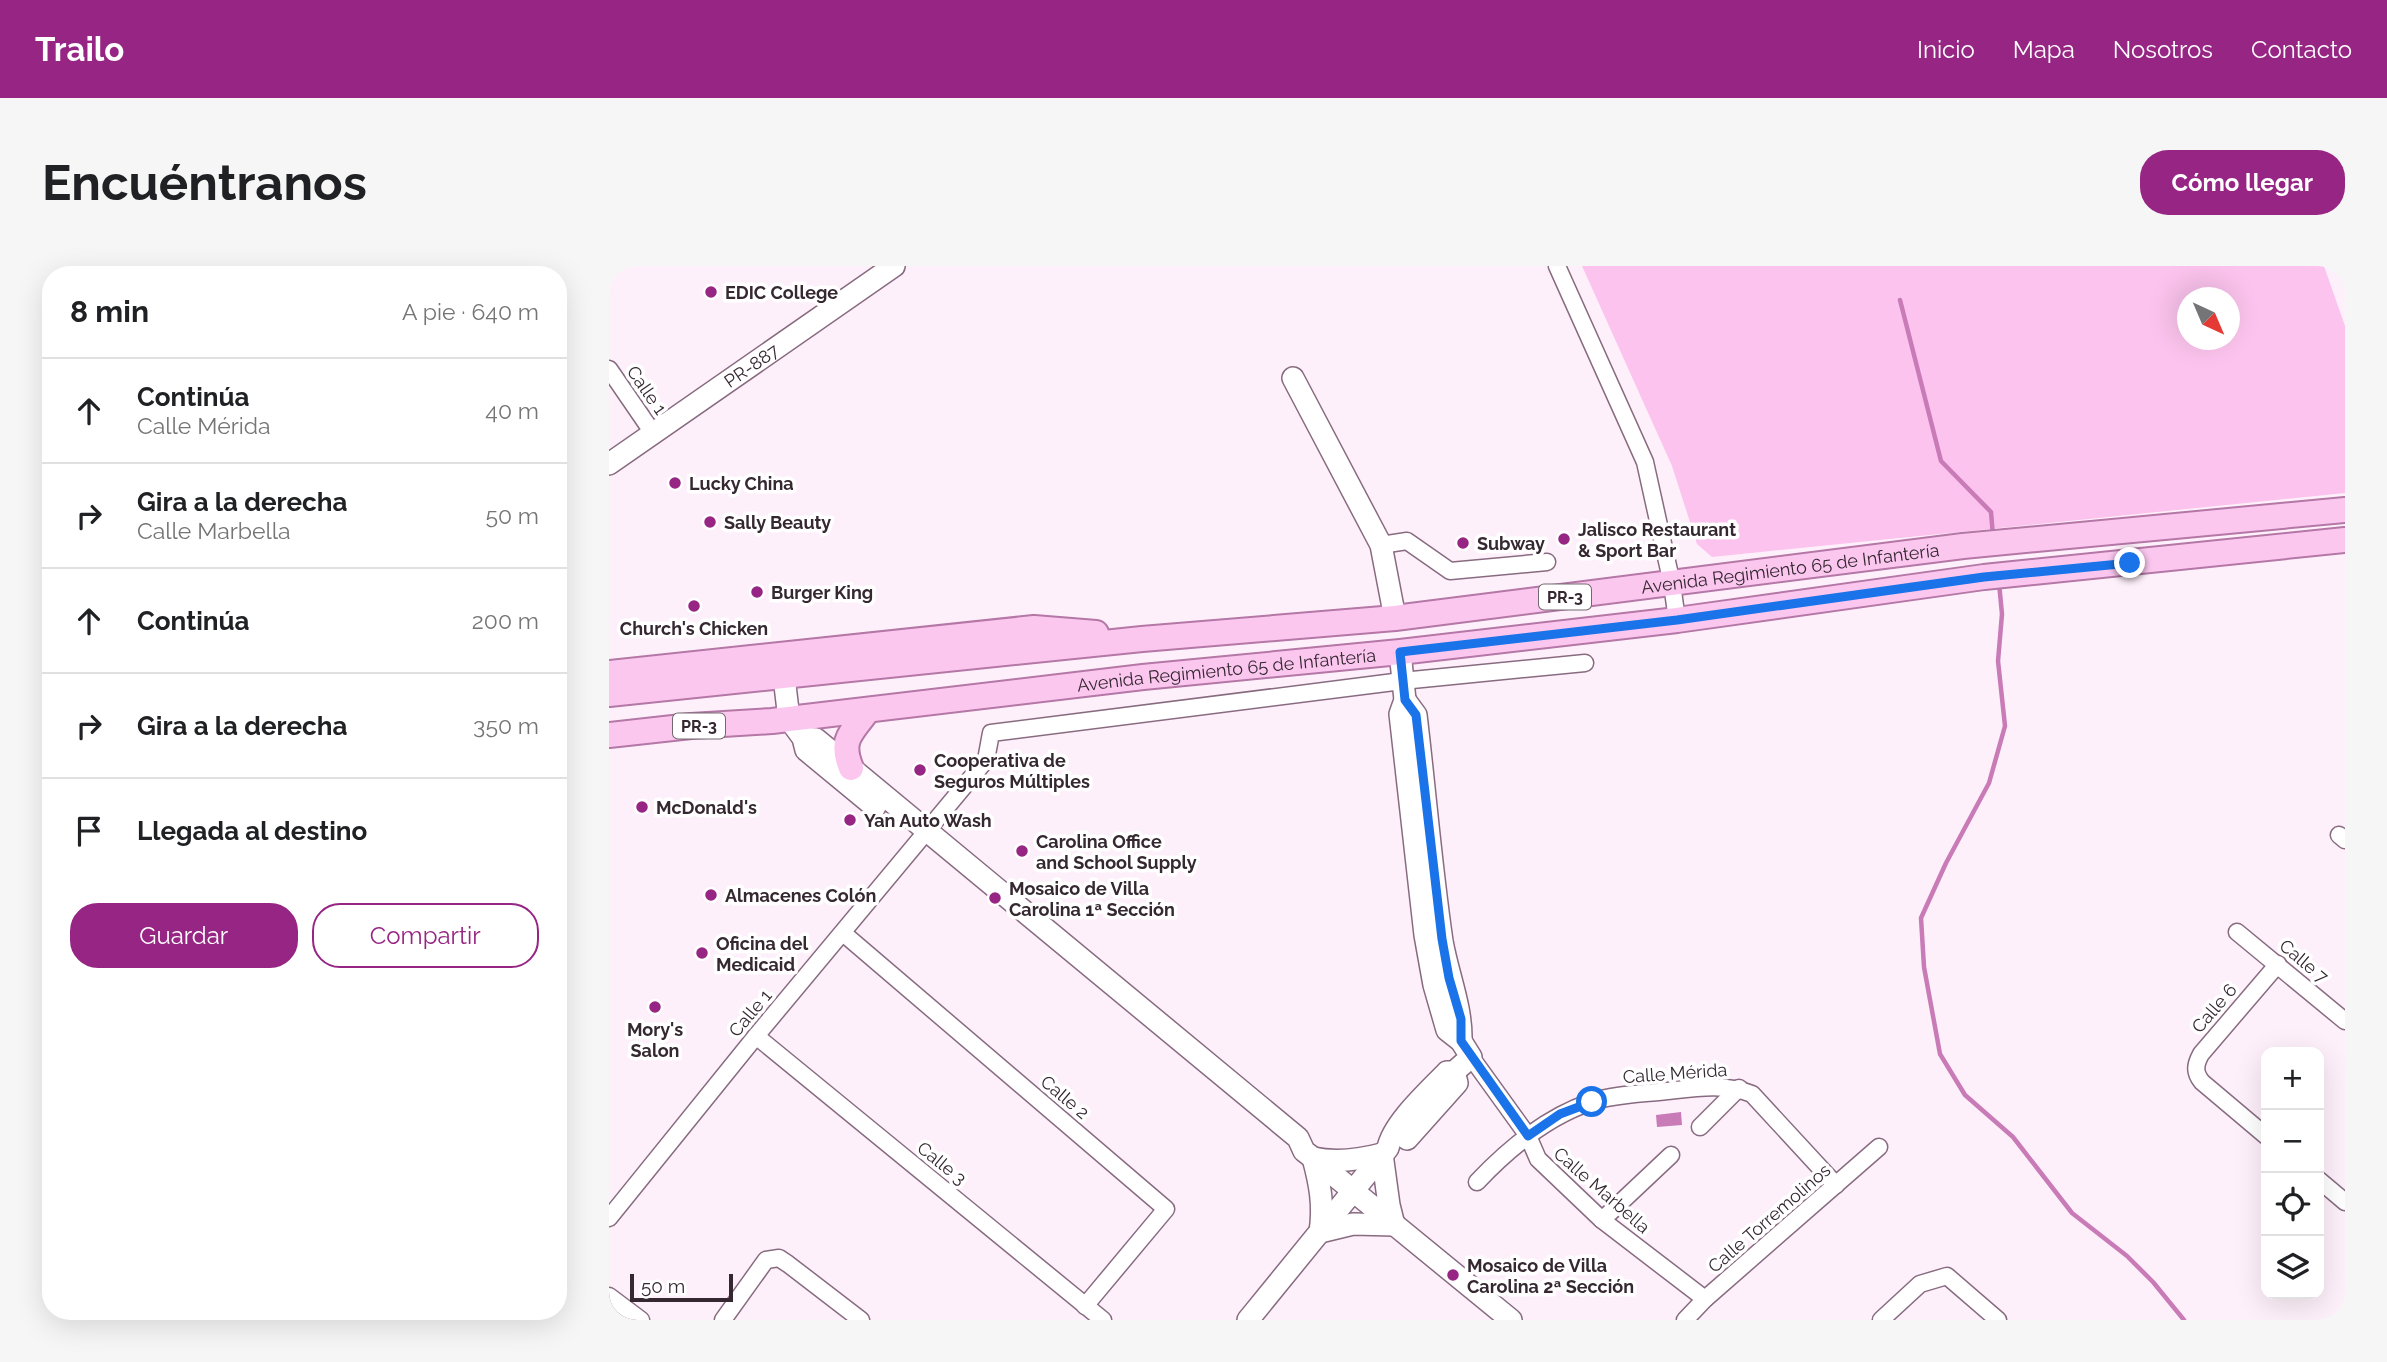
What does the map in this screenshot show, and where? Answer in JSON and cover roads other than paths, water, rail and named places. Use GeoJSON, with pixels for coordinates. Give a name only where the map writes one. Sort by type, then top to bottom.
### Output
{"type":"FeatureCollection","features":[{"type":"Feature","properties":{"kind":"main road","name":"Avenida Regimiento 65 de Infantería"},"geometry":{"type":"LineString","coordinates":[[783,665],[1034,628],[1142,639],[1395,618],[1963,546],[2345,510]]}},
{"type":"Feature","properties":{"kind":"main road","name":"Avenida Regimiento 65 de Infantería"},"geometry":{"type":"LineString","coordinates":[[609,735],[691,726],[796,728],[868,710],[1143,677],[1400,652],[1677,620],[1984,577],[2345,540]]}},
{"type":"Feature","properties":{"kind":"main road"},"geometry":{"type":"LineString","coordinates":[[609,673],[783,665]]}},
{"type":"Feature","properties":{"kind":"main road","name":"PR-3"},"geometry":{"type":"LineString","coordinates":[[609,694],[783,665]]}},
{"type":"Feature","properties":{"kind":"main road"},"geometry":{"type":"LineString","coordinates":[[851,768],[844,752],[848,738],[868,710]]}},
{"type":"Feature","properties":{"kind":"street","name":"PR-887"},"geometry":{"type":"LineString","coordinates":[[609,464],[894,266]]}},
{"type":"Feature","properties":{"kind":"street"},"geometry":{"type":"LineString","coordinates":[[1557,266],[1645,462],[1672,584],[1677,620]]}},
{"type":"Feature","properties":{"kind":"street","name":"Calle 1"},"geometry":{"type":"LineString","coordinates":[[609,369],[653,433]]}},
{"type":"Feature","properties":{"kind":"street"},"geometry":{"type":"LineString","coordinates":[[1293,378],[1381,545],[1395,618]]}},
{"type":"Feature","properties":{"kind":"street"},"geometry":{"type":"LineString","coordinates":[[1381,545],[1408,541],[1450,571],[1547,562]]}},
{"type":"Feature","properties":{"kind":"street"},"geometry":{"type":"LineString","coordinates":[[1309,1155],[1326,1161],[1360,1160],[1399,1148],[1408,1126],[1457,1083],[1454,1072],[1466,1049],[1461,1019],[1430,909],[1413,757],[1400,714],[1404,691],[1400,652]]}},
{"type":"Feature","properties":{"kind":"street"},"geometry":{"type":"LineString","coordinates":[[1404,691],[1585,663]]}},
{"type":"Feature","properties":{"kind":"street"},"geometry":{"type":"LineString","coordinates":[[783,665],[796,728],[806,750],[922,836],[1298,1138],[1309,1155],[1322,1190],[1321,1232]]}},
{"type":"Feature","properties":{"kind":"street","name":"Calle 1"},"geometry":{"type":"LineString","coordinates":[[609,1218],[756,1036],[986,760],[991,733],[1404,691]]}},
{"type":"Feature","properties":{"kind":"street"},"geometry":{"type":"LineString","coordinates":[[796,728],[817,739],[851,768],[922,836]]}},
{"type":"Feature","properties":{"kind":"street","name":"Calle 7"},"geometry":{"type":"LineString","coordinates":[[2237,932],[2345,1021]]}},
{"type":"Feature","properties":{"kind":"street","name":"Calle 2"},"geometry":{"type":"LineString","coordinates":[[843,933],[1166,1209],[1085,1306]]}},
{"type":"Feature","properties":{"kind":"street","name":"Calle 6"},"geometry":{"type":"LineString","coordinates":[[2261,1132],[2202,1082],[2198,1077],[2196,1063],[2278,964]]}},
{"type":"Feature","properties":{"kind":"street","name":"Calle 3"},"geometry":{"type":"LineString","coordinates":[[756,1036],[1103,1320]]}},
{"type":"Feature","properties":{"kind":"street","name":"Calle Marbella"},"geometry":{"type":"LineString","coordinates":[[1466,1049],[1528,1136],[1538,1158],[1602,1220],[1705,1299]]}},
{"type":"Feature","properties":{"kind":"street"},"geometry":{"type":"LineString","coordinates":[[1700,1127],[1739,1088]]}},
{"type":"Feature","properties":{"kind":"street","name":"Calle Mérida"},"geometry":{"type":"LineString","coordinates":[[1477,1182],[1503,1154],[1560,1114],[1608,1098],[1682,1089],[1739,1088],[1752,1094],[1836,1185]]}},
{"type":"Feature","properties":{"kind":"street","name":"Calle Torremolinos"},"geometry":{"type":"LineString","coordinates":[[1685,1320],[1705,1299],[1879,1147]]}},
{"type":"Feature","properties":{"kind":"street"},"geometry":{"type":"LineString","coordinates":[[1248,1320],[1385,1151]]}},
{"type":"Feature","properties":{"kind":"street"},"geometry":{"type":"LineString","coordinates":[[1385,1151],[1394,1225]]}},
{"type":"Feature","properties":{"kind":"street"},"geometry":{"type":"LineString","coordinates":[[1309,1155],[1511,1320]]}},
{"type":"Feature","properties":{"kind":"street"},"geometry":{"type":"LineString","coordinates":[[1602,1220],[1671,1155]]}},
{"type":"Feature","properties":{"kind":"street"},"geometry":{"type":"LineString","coordinates":[[2324,1184],[2345,1202]]}},
{"type":"Feature","properties":{"kind":"street"},"geometry":{"type":"LineString","coordinates":[[1321,1232],[1353,1224],[1394,1225]]}},
{"type":"Feature","properties":{"kind":"street"},"geometry":{"type":"LineString","coordinates":[[723,1320],[766,1260],[774,1258],[788,1264],[861,1320]]}},
{"type":"Feature","properties":{"kind":"street"},"geometry":{"type":"LineString","coordinates":[[1881,1320],[1920,1283],[1947,1276],[1998,1320]]}},
{"type":"Feature","properties":{"kind":"street"},"geometry":{"type":"LineString","coordinates":[[609,1296],[641,1320]]}},
{"type":"Feature","properties":{"kind":"waterway"},"geometry":{"type":"LineString","coordinates":[[1900,300],[1941,461],[1991,512],[1993,536]]}},
{"type":"Feature","properties":{"kind":"waterway"},"geometry":{"type":"LineString","coordinates":[[1999,583],[2002,614],[1998,661],[2005,726],[1989,783],[1946,863],[1921,918],[1924,967],[1940,1054],[1965,1095],[2013,1137],[2072,1213],[2127,1256],[2153,1282],[2184,1320]]}},
{"type":"Feature","properties":{"kind":"place","name":"EDIC College"},"geometry":{"type":"Point","coordinates":[711,292]}},
{"type":"Feature","properties":{"kind":"place","name":"Lucky China"},"geometry":{"type":"Point","coordinates":[675,483]}},
{"type":"Feature","properties":{"kind":"place","name":"Sally Beauty"},"geometry":{"type":"Point","coordinates":[710,522]}},
{"type":"Feature","properties":{"kind":"place","name":"Jalisco Restaurant & Sport Bar"},"geometry":{"type":"Point","coordinates":[1564,539]}},
{"type":"Feature","properties":{"kind":"place","name":"Subway"},"geometry":{"type":"Point","coordinates":[1463,543]}},
{"type":"Feature","properties":{"kind":"place","name":"Burger King"},"geometry":{"type":"Point","coordinates":[757,592]}},
{"type":"Feature","properties":{"kind":"place","name":"Church's Chicken"},"geometry":{"type":"Point","coordinates":[694,606]}},
{"type":"Feature","properties":{"kind":"place","name":"Cooperativa de Seguros Múltiples"},"geometry":{"type":"Point","coordinates":[920,770]}},
{"type":"Feature","properties":{"kind":"place","name":"McDonald's"},"geometry":{"type":"Point","coordinates":[642,807]}},
{"type":"Feature","properties":{"kind":"place","name":"Yan Auto Wash"},"geometry":{"type":"Point","coordinates":[850,820]}},
{"type":"Feature","properties":{"kind":"place","name":"Carolina Office and School Supply"},"geometry":{"type":"Point","coordinates":[1022,851]}},
{"type":"Feature","properties":{"kind":"place","name":"Almacenes Colón"},"geometry":{"type":"Point","coordinates":[711,895]}},
{"type":"Feature","properties":{"kind":"place","name":"Mosaico de Villa Carolina 1ª Sección"},"geometry":{"type":"Point","coordinates":[995,898]}},
{"type":"Feature","properties":{"kind":"place","name":"Oficina del Medicaid"},"geometry":{"type":"Point","coordinates":[702,953]}},
{"type":"Feature","properties":{"kind":"place","name":"Mory's Salon"},"geometry":{"type":"Point","coordinates":[655,1007]}},
{"type":"Feature","properties":{"kind":"place","name":"Mosaico de Villa Carolina 2ª Sección"},"geometry":{"type":"Point","coordinates":[1453,1275]}}]}
